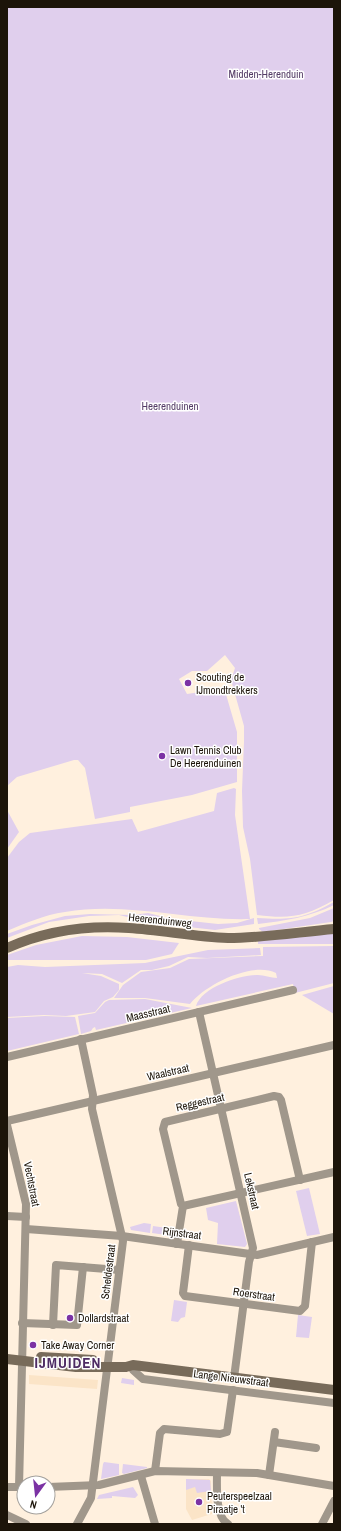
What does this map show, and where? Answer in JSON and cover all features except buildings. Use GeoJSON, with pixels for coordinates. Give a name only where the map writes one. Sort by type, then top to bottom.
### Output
{"type":"FeatureCollection","features":[{"type":"Feature","properties":{"kind":"main road","name":"Heerenduinweg"},"geometry":{"type":"LineString","coordinates":[[312,929],[334,923]]}},
{"type":"Feature","properties":{"kind":"main road","name":"Heerenduinweg"},"geometry":{"type":"LineString","coordinates":[[7,948],[54,932],[88,928],[129,928],[229,938],[312,929],[334,929]]}},
{"type":"Feature","properties":{"kind":"main road","name":"Lange Nieuwstraat"},"geometry":{"type":"LineString","coordinates":[[7,1354],[22,1358]]}},
{"type":"Feature","properties":{"kind":"main road","name":"Lange Nieuwstraat"},"geometry":{"type":"LineString","coordinates":[[7,1359],[22,1358],[108,1364],[127,1363],[131,1366],[334,1390]]}},
{"type":"Feature","properties":{"kind":"street","name":"Maasstraat"},"geometry":{"type":"LineString","coordinates":[[7,1056],[293,990]]}},
{"type":"Feature","properties":{"kind":"street","name":"Lekstraat"},"geometry":{"type":"LineString","coordinates":[[199,1012],[253,1248],[249,1262],[234,1378]]}},
{"type":"Feature","properties":{"kind":"street","name":"Scheldestraat"},"geometry":{"type":"LineString","coordinates":[[77,1524],[91,1498],[122,1236],[92,1109],[94,1095],[81,1040]]}},
{"type":"Feature","properties":{"kind":"street","name":"Waalstraat"},"geometry":{"type":"LineString","coordinates":[[7,1121],[213,1073],[333,1047]]}},
{"type":"Feature","properties":{"kind":"street","name":"Reggestraat"},"geometry":{"type":"LineString","coordinates":[[178,1244],[183,1206],[181,1204],[163,1124],[167,1121],[274,1096],[279,1097],[300,1180]]}},
{"type":"Feature","properties":{"kind":"street","name":"Vechtstraat"},"geometry":{"type":"LineString","coordinates":[[7,1125],[26,1204],[22,1323],[21,1475]]}},
{"type":"Feature","properties":{"kind":"street"},"geometry":{"type":"LineString","coordinates":[[183,1206],[334,1172]]}},
{"type":"Feature","properties":{"kind":"street"},"geometry":{"type":"LineString","coordinates":[[7,1216],[26,1217]]}},
{"type":"Feature","properties":{"kind":"street","name":"Rijnstraat"},"geometry":{"type":"LineString","coordinates":[[26,1229],[122,1236],[257,1255],[334,1237]]}},
{"type":"Feature","properties":{"kind":"street","name":"Roerstraat"},"geometry":{"type":"LineString","coordinates":[[189,1245],[183,1293],[185,1296],[302,1310],[305,1306],[312,1242]]}},
{"type":"Feature","properties":{"kind":"street"},"geometry":{"type":"LineString","coordinates":[[53,1325],[56,1264],[119,1270]]}},
{"type":"Feature","properties":{"kind":"street"},"geometry":{"type":"LineString","coordinates":[[22,1323],[74,1326],[78,1323],[83,1267]]}},
{"type":"Feature","properties":{"kind":"street","name":"Lange Nieuwstraat"},"geometry":{"type":"LineString","coordinates":[[131,1366],[143,1378],[334,1403]]}},
{"type":"Feature","properties":{"kind":"street"},"geometry":{"type":"LineString","coordinates":[[155,1471],[160,1433],[164,1429],[220,1434],[227,1432],[233,1390]]}},
{"type":"Feature","properties":{"kind":"street"},"geometry":{"type":"LineString","coordinates":[[269,1475],[275,1432]]}},
{"type":"Feature","properties":{"kind":"street"},"geometry":{"type":"LineString","coordinates":[[274,1442],[316,1448]]}},
{"type":"Feature","properties":{"kind":"street"},"geometry":{"type":"LineString","coordinates":[[56,1487],[92,1486],[142,1476],[155,1471],[269,1475],[334,1486]]}},
{"type":"Feature","properties":{"kind":"street"},"geometry":{"type":"LineString","coordinates":[[217,1473],[217,1498],[222,1519],[228,1524]]}},
{"type":"Feature","properties":{"kind":"street"},"geometry":{"type":"LineString","coordinates":[[142,1476],[155,1524]]}},
{"type":"Feature","properties":{"kind":"street"},"geometry":{"type":"LineString","coordinates":[[322,1524],[334,1501]]}},
{"type":"Feature","properties":{"kind":"street"},"geometry":{"type":"LineString","coordinates":[[7,1515],[26,1524]]}},
{"type":"Feature","properties":{"kind":"shaded area"},"geometry":{"type":"Polygon","coordinates":[[[29,1375],[98,1380],[97,1389],[29,1384],[29,1375]]]}},
{"type":"Feature","properties":{"kind":"shaded area","name":"Peuterspeelzaal Piraatje 't"},"geometry":{"type":"Polygon","coordinates":[[[186,1479],[209,1479],[211,1481],[211,1499],[215,1513],[192,1520],[186,1509],[186,1479]]]}},
{"type":"Feature","properties":{"kind":"green space","name":"Heerenduinen"},"geometry":{"type":"Polygon","coordinates":[[[7,7],[334,7],[334,900],[314,910],[297,915],[279,917],[257,915],[250,859],[243,827],[242,791],[244,726],[231,680],[235,668],[225,655],[207,671],[192,671],[179,679],[187,694],[221,689],[225,691],[237,732],[237,782],[192,795],[130,807],[130,812],[95,819],[85,768],[78,760],[17,777],[7,786],[7,7]]]}},
{"type":"Feature","properties":{"kind":"green space"},"geometry":{"type":"Polygon","coordinates":[[[234,788],[236,789],[235,815],[250,919],[227,919],[134,910],[88,909],[50,915],[7,931],[7,858],[19,842],[30,833],[132,819],[138,832],[214,811],[217,793],[234,788]]]}},
{"type":"Feature","properties":{"kind":"green space"},"geometry":{"type":"Polygon","coordinates":[[[7,810],[19,832],[7,849],[7,810]]]}},
{"type":"Feature","properties":{"kind":"green space"},"geometry":{"type":"Polygon","coordinates":[[[334,902],[334,905],[306,915],[287,920],[258,924],[257,918],[279,919],[297,917],[314,912],[334,902]]]}},
{"type":"Feature","properties":{"kind":"green space"},"geometry":{"type":"Polygon","coordinates":[[[334,908],[334,921],[331,922],[263,932],[259,929],[310,918],[334,908]]]}},
{"type":"Feature","properties":{"kind":"green space"},"geometry":{"type":"Polygon","coordinates":[[[148,913],[172,919],[218,924],[237,923],[254,918],[254,924],[215,930],[153,923],[119,915],[89,916],[49,922],[7,938],[7,934],[65,916],[90,914],[132,915],[148,913]]]}},
{"type":"Feature","properties":{"kind":"green space"},"geometry":{"type":"Polygon","coordinates":[[[334,931],[334,944],[258,944],[258,940],[334,931]]]}},
{"type":"Feature","properties":{"kind":"green space"},"geometry":{"type":"Polygon","coordinates":[[[82,936],[127,937],[179,943],[172,954],[146,960],[7,960],[7,955],[36,945],[82,936]]]}},
{"type":"Feature","properties":{"kind":"green space"},"geometry":{"type":"Polygon","coordinates":[[[334,946],[334,983],[295,993],[293,984],[196,1006],[206,993],[222,983],[242,977],[258,975],[277,978],[276,973],[266,970],[255,970],[230,977],[217,983],[206,989],[190,1004],[145,998],[114,998],[123,985],[141,972],[170,968],[189,959],[263,956],[263,947],[334,946]]]}},
{"type":"Feature","properties":{"kind":"green space"},"geometry":{"type":"Polygon","coordinates":[[[260,948],[261,955],[207,958],[188,957],[169,966],[152,970],[141,970],[122,983],[102,974],[82,973],[101,976],[119,984],[119,990],[113,997],[104,1001],[95,1012],[66,1016],[44,1015],[7,1017],[7,967],[18,965],[45,967],[145,963],[208,950],[260,948]]]}},
{"type":"Feature","properties":{"kind":"green space"},"geometry":{"type":"Polygon","coordinates":[[[334,986],[334,1014],[302,995],[334,986]]]}},
{"type":"Feature","properties":{"kind":"green space"},"geometry":{"type":"Polygon","coordinates":[[[145,999],[192,1008],[96,1030],[95,1027],[91,1031],[81,1034],[78,1016],[95,1013],[105,1002],[109,1000],[145,999]]]}},
{"type":"Feature","properties":{"kind":"green space"},"geometry":{"type":"Polygon","coordinates":[[[45,1016],[75,1017],[79,1034],[7,1051],[7,1018],[45,1016]]]}},
{"type":"Feature","properties":{"kind":"green space"},"geometry":{"type":"Polygon","coordinates":[[[309,1188],[320,1234],[307,1236],[296,1191],[309,1188]]]}},
{"type":"Feature","properties":{"kind":"green space"},"geometry":{"type":"Polygon","coordinates":[[[236,1201],[247,1244],[245,1247],[217,1244],[218,1223],[208,1220],[206,1208],[236,1201]]]}},
{"type":"Feature","properties":{"kind":"green space"},"geometry":{"type":"Polygon","coordinates":[[[144,1223],[151,1224],[150,1233],[131,1230],[130,1227],[144,1223]]]}},
{"type":"Feature","properties":{"kind":"green space"},"geometry":{"type":"Polygon","coordinates":[[[153,1226],[174,1229],[173,1236],[152,1233],[153,1226]]]}},
{"type":"Feature","properties":{"kind":"green space"},"geometry":{"type":"Polygon","coordinates":[[[174,1300],[187,1302],[185,1317],[181,1318],[178,1322],[171,1321],[174,1300]]]}},
{"type":"Feature","properties":{"kind":"green space"},"geometry":{"type":"Polygon","coordinates":[[[298,1315],[312,1317],[309,1338],[296,1337],[298,1315]]]}},
{"type":"Feature","properties":{"kind":"green space"},"geometry":{"type":"Polygon","coordinates":[[[122,1378],[134,1380],[134,1385],[121,1383],[122,1378]]]}},
{"type":"Feature","properties":{"kind":"green space"},"geometry":{"type":"Polygon","coordinates":[[[104,1462],[119,1464],[119,1475],[101,1479],[104,1462]]]}},
{"type":"Feature","properties":{"kind":"green space"},"geometry":{"type":"Polygon","coordinates":[[[123,1464],[147,1468],[124,1474],[122,1473],[123,1464]]]}},
{"type":"Feature","properties":{"kind":"green space"},"geometry":{"type":"Polygon","coordinates":[[[186,1479],[210,1480],[211,1491],[197,1493],[195,1487],[186,1490],[186,1479]]]}},
{"type":"Feature","properties":{"kind":"green space"},"geometry":{"type":"Polygon","coordinates":[[[133,1487],[138,1495],[135,1498],[112,1496],[112,1498],[97,1499],[99,1495],[133,1487]]]}},
{"type":"Feature","properties":{"kind":"place","name":"Scouting de IJmondtrekkers"},"geometry":{"type":"Point","coordinates":[188,683]}},
{"type":"Feature","properties":{"kind":"place","name":"Lawn Tennis Club De Heerenduinen"},"geometry":{"type":"Point","coordinates":[162,756]}},
{"type":"Feature","properties":{"kind":"place","name":"Dollardstraat"},"geometry":{"type":"Point","coordinates":[70,1318]}},
{"type":"Feature","properties":{"kind":"place","name":"Take Away Corner"},"geometry":{"type":"Point","coordinates":[33,1345]}},
{"type":"Feature","properties":{"kind":"place","name":"Peuterspeelzaal Piraatje 't"},"geometry":{"type":"Point","coordinates":[199,1502]}},
{"type":"Feature","properties":{"kind":"district","name":"IJMUIDEN"},"geometry":{"type":"Point","coordinates":[68,1362]}},
{"type":"Feature","properties":{"kind":"park label","name":"Midden-Herenduin"},"geometry":{"type":"Point","coordinates":[266,74]}}]}
